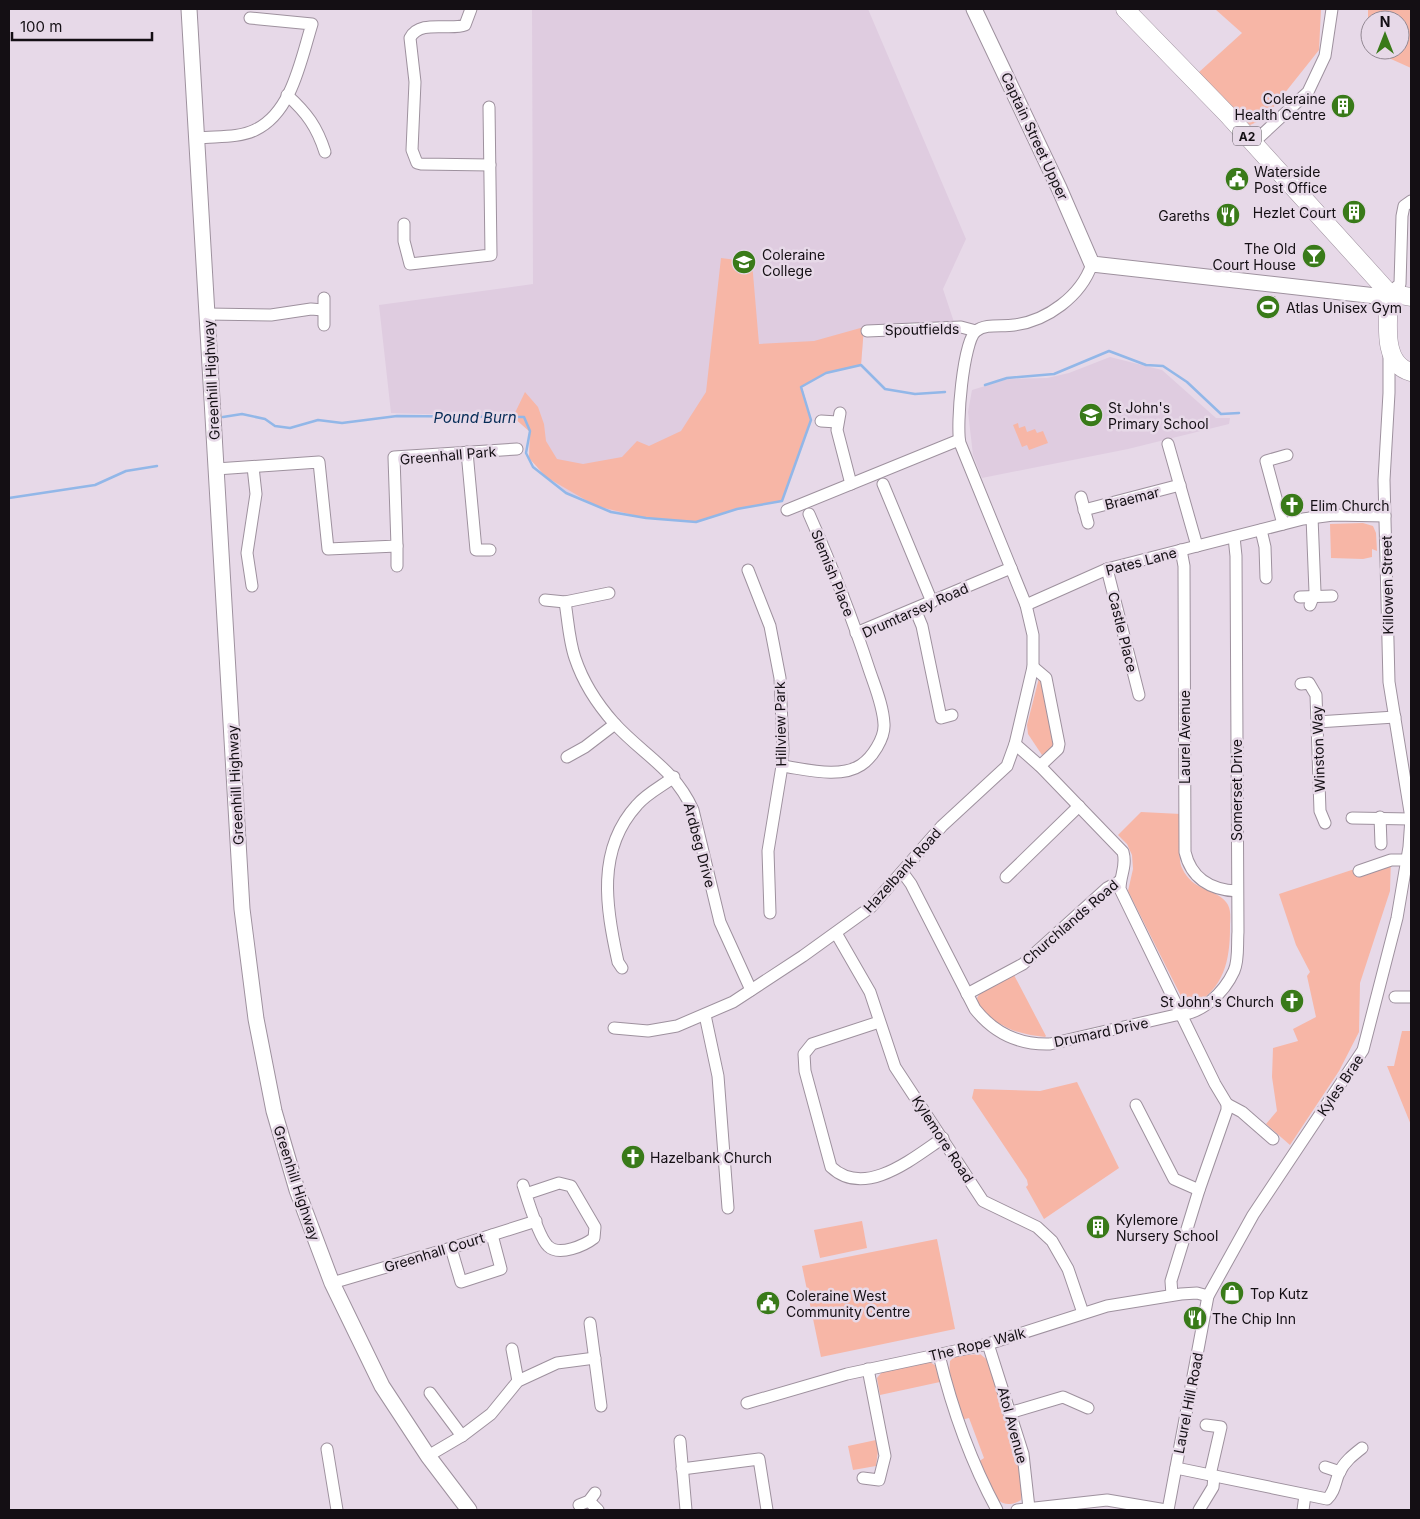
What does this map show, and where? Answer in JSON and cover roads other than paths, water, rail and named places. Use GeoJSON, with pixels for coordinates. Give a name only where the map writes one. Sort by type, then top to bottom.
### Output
{"type":"FeatureCollection","features":[{"type":"Feature","properties":{"kind":"main road","name":"Greenhill Highway"},"geometry":{"type":"LineString","coordinates":[[189,9],[242,909],[256,1019],[274,1111],[297,1190],[332,1283],[382,1386],[428,1456],[469,1510]]}},
{"type":"Feature","properties":{"kind":"main road","name":"Captain Street Upper"},"geometry":{"type":"LineString","coordinates":[[974,9],[1059,188],[1092,264]]}},
{"type":"Feature","properties":{"kind":"main road","name":"A2"},"geometry":{"type":"LineString","coordinates":[[1124,9],[1253,143],[1389,294]]}},
{"type":"Feature","properties":{"kind":"main road"},"geometry":{"type":"LineString","coordinates":[[1092,264],[1367,295],[1411,296]]}},
{"type":"Feature","properties":{"kind":"main road","name":"Killowen Street"},"geometry":{"type":"LineString","coordinates":[[1389,294],[1389,351]]}},
{"type":"Feature","properties":{"kind":"main road"},"geometry":{"type":"LineString","coordinates":[[1389,351],[1397,364],[1410,372]]}},
{"type":"Feature","properties":{"kind":"street"},"geometry":{"type":"LineString","coordinates":[[471,9],[465,25],[424,28],[412,33],[410,38],[416,82],[412,150],[416,163],[420,164],[490,164]]}},
{"type":"Feature","properties":{"kind":"street"},"geometry":{"type":"LineString","coordinates":[[1253,143],[1308,92],[1325,56],[1332,9]]}},
{"type":"Feature","properties":{"kind":"street"},"geometry":{"type":"LineString","coordinates":[[198,138],[254,131],[277,112],[287,95],[312,24],[250,18]]}},
{"type":"Feature","properties":{"kind":"street"},"geometry":{"type":"LineString","coordinates":[[287,95],[310,116],[319,146]]}},
{"type":"Feature","properties":{"kind":"street"},"geometry":{"type":"LineString","coordinates":[[404,224],[404,241],[410,264],[491,255],[489,107]]}},
{"type":"Feature","properties":{"kind":"street"},"geometry":{"type":"LineString","coordinates":[[1389,294],[1400,284],[1402,216],[1404,206],[1411,201]]}},
{"type":"Feature","properties":{"kind":"street"},"geometry":{"type":"LineString","coordinates":[[976,331],[986,327],[1029,322],[1044,316],[1056,309],[1085,280],[1092,264]]}},
{"type":"Feature","properties":{"kind":"street"},"geometry":{"type":"LineString","coordinates":[[208,314],[271,315],[312,309],[324,304],[324,325]]}},
{"type":"Feature","properties":{"kind":"street","name":"Spoutfields"},"geometry":{"type":"LineString","coordinates":[[867,331],[960,327],[976,331]]}},
{"type":"Feature","properties":{"kind":"street","name":"Hazelbank Road"},"geometry":{"type":"LineString","coordinates":[[614,1028],[648,1031],[666,1029],[705,1015],[733,1002],[751,990],[871,907],[903,873],[942,826],[1006,766],[1015,744],[1033,667],[1033,635],[1026,605],[959,440],[958,427],[968,345],[976,331]]}},
{"type":"Feature","properties":{"kind":"street","name":"Killowen Street"},"geometry":{"type":"LineString","coordinates":[[1389,351],[1389,393],[1384,459],[1389,682],[1411,818]]}},
{"type":"Feature","properties":{"kind":"street"},"geometry":{"type":"LineString","coordinates":[[1389,393],[1398,379],[1410,372]]}},
{"type":"Feature","properties":{"kind":"street"},"geometry":{"type":"LineString","coordinates":[[822,421],[839,417],[837,430],[851,484]]}},
{"type":"Feature","properties":{"kind":"street"},"geometry":{"type":"LineString","coordinates":[[787,510],[959,440]]}},
{"type":"Feature","properties":{"kind":"street"},"geometry":{"type":"LineString","coordinates":[[1168,444],[1197,546]]}},
{"type":"Feature","properties":{"kind":"street","name":"Greenhall Park"},"geometry":{"type":"LineString","coordinates":[[397,546],[394,457],[517,449]]}},
{"type":"Feature","properties":{"kind":"street"},"geometry":{"type":"LineString","coordinates":[[468,452],[476,550],[490,550]]}},
{"type":"Feature","properties":{"kind":"street"},"geometry":{"type":"LineString","coordinates":[[1283,524],[1266,461],[1288,455]]}},
{"type":"Feature","properties":{"kind":"street"},"geometry":{"type":"LineString","coordinates":[[216,469],[319,462],[328,549],[397,546],[396,566]]}},
{"type":"Feature","properties":{"kind":"street"},"geometry":{"type":"LineString","coordinates":[[252,586],[248,553],[256,494],[253,466]]}},
{"type":"Feature","properties":{"kind":"street"},"geometry":{"type":"LineString","coordinates":[[883,484],[932,602]]}},
{"type":"Feature","properties":{"kind":"street","name":"Braemar"},"geometry":{"type":"LineString","coordinates":[[1084,510],[1180,485]]}},
{"type":"Feature","properties":{"kind":"street"},"geometry":{"type":"LineString","coordinates":[[1081,497],[1088,523]]}},
{"type":"Feature","properties":{"kind":"street","name":"Slemish Place"},"geometry":{"type":"LineString","coordinates":[[809,514],[856,633]]}},
{"type":"Feature","properties":{"kind":"street","name":"Pates Lane"},"geometry":{"type":"LineString","coordinates":[[1026,605],[1107,569],[1283,524],[1312,517],[1385,516]]}},
{"type":"Feature","properties":{"kind":"street"},"geometry":{"type":"LineString","coordinates":[[1312,517],[1312,601]]}},
{"type":"Feature","properties":{"kind":"street"},"geometry":{"type":"LineString","coordinates":[[1261,530],[1265,547],[1266,578]]}},
{"type":"Feature","properties":{"kind":"street","name":"Somerset Drive"},"geometry":{"type":"LineString","coordinates":[[1182,1016],[1203,1007],[1223,990],[1235,969],[1238,932],[1236,891],[1236,556],[1234,537]]}},
{"type":"Feature","properties":{"kind":"street","name":"Laurel Avenue"},"geometry":{"type":"LineString","coordinates":[[1181,550],[1184,575],[1185,852],[1188,865],[1194,875],[1209,886],[1236,891]]}},
{"type":"Feature","properties":{"kind":"street","name":"Drumtarsey Road"},"geometry":{"type":"LineString","coordinates":[[782,766],[828,772],[845,771],[860,766],[873,753],[881,739],[884,725],[879,700],[856,633],[1011,568]]}},
{"type":"Feature","properties":{"kind":"street","name":"Castle Place"},"geometry":{"type":"LineString","coordinates":[[1107,569],[1139,695]]}},
{"type":"Feature","properties":{"kind":"street","name":"Hillview Park"},"geometry":{"type":"LineString","coordinates":[[748,570],[770,626],[780,678],[782,766],[768,851],[770,913]]}},
{"type":"Feature","properties":{"kind":"street"},"geometry":{"type":"LineString","coordinates":[[545,600],[565,602],[609,593]]}},
{"type":"Feature","properties":{"kind":"street"},"geometry":{"type":"LineString","coordinates":[[1300,597],[1312,601],[1332,596]]}},
{"type":"Feature","properties":{"kind":"street","name":"Ardbeg Drive"},"geometry":{"type":"LineString","coordinates":[[565,602],[574,657],[590,691],[615,724],[674,777],[686,794],[693,810],[720,922],[751,990]]}},
{"type":"Feature","properties":{"kind":"street"},"geometry":{"type":"LineString","coordinates":[[916,609],[922,626],[941,718],[952,715]]}},
{"type":"Feature","properties":{"kind":"street"},"geometry":{"type":"LineString","coordinates":[[1033,667],[1046,678],[1059,744],[1058,749],[1040,766]]}},
{"type":"Feature","properties":{"kind":"street","name":"Winston Way"},"geometry":{"type":"LineString","coordinates":[[1301,684],[1309,683],[1316,695],[1320,811],[1325,823]]}},
{"type":"Feature","properties":{"kind":"street"},"geometry":{"type":"LineString","coordinates":[[1317,722],[1395,717]]}},
{"type":"Feature","properties":{"kind":"street"},"geometry":{"type":"LineString","coordinates":[[567,757],[585,747],[615,724]]}},
{"type":"Feature","properties":{"kind":"street","name":"Churchlands Road"},"geometry":{"type":"LineString","coordinates":[[968,994],[1023,964],[1107,888],[1120,881],[1126,861],[1123,852],[1040,766],[1015,744]]}},
{"type":"Feature","properties":{"kind":"street"},"geometry":{"type":"LineString","coordinates":[[622,968],[618,962],[606,908],[606,878],[614,848],[622,826],[637,804],[674,777]]}},
{"type":"Feature","properties":{"kind":"street"},"geometry":{"type":"LineString","coordinates":[[1006,878],[1079,806]]}},
{"type":"Feature","properties":{"kind":"street"},"geometry":{"type":"LineString","coordinates":[[1380,817],[1381,844]]}},
{"type":"Feature","properties":{"kind":"street"},"geometry":{"type":"LineString","coordinates":[[1352,818],[1411,818]]}},
{"type":"Feature","properties":{"kind":"street","name":"Kyles Brae"},"geometry":{"type":"LineString","coordinates":[[1208,1296],[1253,1215],[1363,1050],[1406,897],[1411,818]]}},
{"type":"Feature","properties":{"kind":"street"},"geometry":{"type":"LineString","coordinates":[[1359,871],[1391,860],[1407,860]]}},
{"type":"Feature","properties":{"kind":"street","name":"Drumard Drive"},"geometry":{"type":"LineString","coordinates":[[903,873],[911,884],[975,1009],[985,1021],[1001,1033],[1018,1041],[1036,1045],[1050,1044],[1182,1016]]}},
{"type":"Feature","properties":{"kind":"street"},"geometry":{"type":"LineString","coordinates":[[1120,881],[1124,897],[1227,1104],[1227,1110],[1199,1190],[1171,1281],[1172,1295]]}},
{"type":"Feature","properties":{"kind":"street","name":"Kylemore Road"},"geometry":{"type":"LineString","coordinates":[[836,933],[870,992],[894,1067],[984,1201],[1037,1227],[1052,1241],[1068,1269],[1082,1313]]}},
{"type":"Feature","properties":{"kind":"street"},"geometry":{"type":"LineString","coordinates":[[1395,997],[1411,997]]}},
{"type":"Feature","properties":{"kind":"street"},"geometry":{"type":"LineString","coordinates":[[705,1015],[720,1092],[728,1208]]}},
{"type":"Feature","properties":{"kind":"street"},"geometry":{"type":"LineString","coordinates":[[879,1022],[812,1044],[804,1054],[805,1070],[831,1167],[841,1176],[857,1180],[876,1175],[906,1163],[943,1138]]}},
{"type":"Feature","properties":{"kind":"street"},"geometry":{"type":"LineString","coordinates":[[1227,1104],[1242,1112],[1273,1139]]}},
{"type":"Feature","properties":{"kind":"street"},"geometry":{"type":"LineString","coordinates":[[1136,1105],[1174,1179],[1199,1190]]}},
{"type":"Feature","properties":{"kind":"street"},"geometry":{"type":"LineString","coordinates":[[559,1183],[571,1186],[587,1210],[596,1233],[590,1241],[571,1248],[553,1249],[547,1246],[536,1220],[525,1190],[559,1183]]}},
{"type":"Feature","properties":{"kind":"street","name":"Greenhall Court"},"geometry":{"type":"LineString","coordinates":[[332,1283],[451,1248],[536,1220]]}},
{"type":"Feature","properties":{"kind":"street"},"geometry":{"type":"LineString","coordinates":[[451,1248],[456,1284],[501,1269],[492,1234]]}},
{"type":"Feature","properties":{"kind":"street","name":"The Rope Walk"},"geometry":{"type":"LineString","coordinates":[[747,1403],[817,1381],[988,1344],[1107,1306],[1172,1295],[1197,1293],[1208,1296]]}},
{"type":"Feature","properties":{"kind":"street","name":"Laurel Hill Road"},"geometry":{"type":"LineString","coordinates":[[1167,1510],[1208,1296]]}},
{"type":"Feature","properties":{"kind":"street"},"geometry":{"type":"LineString","coordinates":[[590,1324],[601,1406]]}},
{"type":"Feature","properties":{"kind":"street","name":"Atol Avenue"},"geometry":{"type":"LineString","coordinates":[[988,1344],[1023,1454],[1029,1508]]}},
{"type":"Feature","properties":{"kind":"street"},"geometry":{"type":"LineString","coordinates":[[512,1349],[518,1381]]}},
{"type":"Feature","properties":{"kind":"street"},"geometry":{"type":"LineString","coordinates":[[939,1355],[952,1404],[977,1468],[998,1510]]}},
{"type":"Feature","properties":{"kind":"street"},"geometry":{"type":"LineString","coordinates":[[428,1456],[462,1436],[491,1414],[518,1381],[557,1363],[595,1358]]}},
{"type":"Feature","properties":{"kind":"street"},"geometry":{"type":"LineString","coordinates":[[863,1478],[879,1480],[885,1456],[868,1370]]}},
{"type":"Feature","properties":{"kind":"street"},"geometry":{"type":"LineString","coordinates":[[430,1392],[462,1436]]}},
{"type":"Feature","properties":{"kind":"street"},"geometry":{"type":"LineString","coordinates":[[1009,1413],[1063,1397],[1088,1408]]}},
{"type":"Feature","properties":{"kind":"street"},"geometry":{"type":"LineString","coordinates":[[1199,1510],[1213,1487],[1212,1475],[1222,1428],[1206,1425]]}},
{"type":"Feature","properties":{"kind":"street"},"geometry":{"type":"LineString","coordinates":[[680,1441],[686,1510]]}},
{"type":"Feature","properties":{"kind":"street"},"geometry":{"type":"LineString","coordinates":[[1176,1468],[1327,1498],[1332,1495],[1340,1472],[1350,1457],[1362,1448]]}},
{"type":"Feature","properties":{"kind":"street"},"geometry":{"type":"LineString","coordinates":[[327,1449],[337,1510]]}},
{"type":"Feature","properties":{"kind":"street"},"geometry":{"type":"LineString","coordinates":[[682,1469],[759,1459],[767,1510]]}},
{"type":"Feature","properties":{"kind":"street"},"geometry":{"type":"LineString","coordinates":[[1325,1467],[1340,1472]]}},
{"type":"Feature","properties":{"kind":"street"},"geometry":{"type":"LineString","coordinates":[[1303,1510],[1305,1494]]}},
{"type":"Feature","properties":{"kind":"street"},"geometry":{"type":"LineString","coordinates":[[588,1500],[598,1510]]}},
{"type":"Feature","properties":{"kind":"street"},"geometry":{"type":"LineString","coordinates":[[1017,1510],[1063,1507],[1112,1500],[1167,1510]]}},
{"type":"Feature","properties":{"kind":"waterway","name":"Pound Burn"},"geometry":{"type":"LineString","coordinates":[[985,385],[1007,378],[1054,374],[1109,351],[1146,365],[1163,366],[1187,382],[1221,414],[1239,413]]}},
{"type":"Feature","properties":{"kind":"waterway","name":"Pound Burn"},"geometry":{"type":"LineString","coordinates":[[223,417],[242,414],[265,419],[275,426],[290,428],[318,420],[342,423],[397,416],[524,417],[530,431],[526,453],[533,467],[566,493],[611,512],[646,518],[696,522],[737,509],[782,501],[811,420],[801,387],[826,373],[861,365],[885,389],[915,394],[945,392]]}},
{"type":"Feature","properties":{"kind":"waterway","name":"Pound Burn"},"geometry":{"type":"LineString","coordinates":[[9,498],[95,485],[126,471],[157,466]]}},
{"type":"Feature","properties":{"kind":"place","name":"Coleraine Health Centre"},"geometry":{"type":"Point","coordinates":[1343,106]}},
{"type":"Feature","properties":{"kind":"place","name":"Waterside Post Office"},"geometry":{"type":"Point","coordinates":[1237,179]}},
{"type":"Feature","properties":{"kind":"place","name":"Hezlet Court"},"geometry":{"type":"Point","coordinates":[1354,212]}},
{"type":"Feature","properties":{"kind":"place","name":"Gareths"},"geometry":{"type":"Point","coordinates":[1228,215]}},
{"type":"Feature","properties":{"kind":"place","name":"The Old Court House"},"geometry":{"type":"Point","coordinates":[1314,256]}},
{"type":"Feature","properties":{"kind":"place","name":"Coleraine College"},"geometry":{"type":"Point","coordinates":[744,262]}},
{"type":"Feature","properties":{"kind":"place","name":"Atlas Unisex Gym"},"geometry":{"type":"Point","coordinates":[1268,307]}},
{"type":"Feature","properties":{"kind":"place","name":"St John's Primary School"},"geometry":{"type":"Point","coordinates":[1091,415]}},
{"type":"Feature","properties":{"kind":"place","name":"Elim Church"},"geometry":{"type":"Point","coordinates":[1292,505]}},
{"type":"Feature","properties":{"kind":"place","name":"St John's Church"},"geometry":{"type":"Point","coordinates":[1292,1001]}},
{"type":"Feature","properties":{"kind":"place","name":"Hazelbank Church"},"geometry":{"type":"Point","coordinates":[633,1157]}},
{"type":"Feature","properties":{"kind":"place","name":"Kylemore Nursery School"},"geometry":{"type":"Point","coordinates":[1098,1227]}},
{"type":"Feature","properties":{"kind":"place","name":"Top Kutz"},"geometry":{"type":"Point","coordinates":[1232,1293]}},
{"type":"Feature","properties":{"kind":"place","name":"Coleraine West Community Centre"},"geometry":{"type":"Point","coordinates":[768,1303]}},
{"type":"Feature","properties":{"kind":"place","name":"The Chip Inn"},"geometry":{"type":"Point","coordinates":[1195,1318]}}]}
